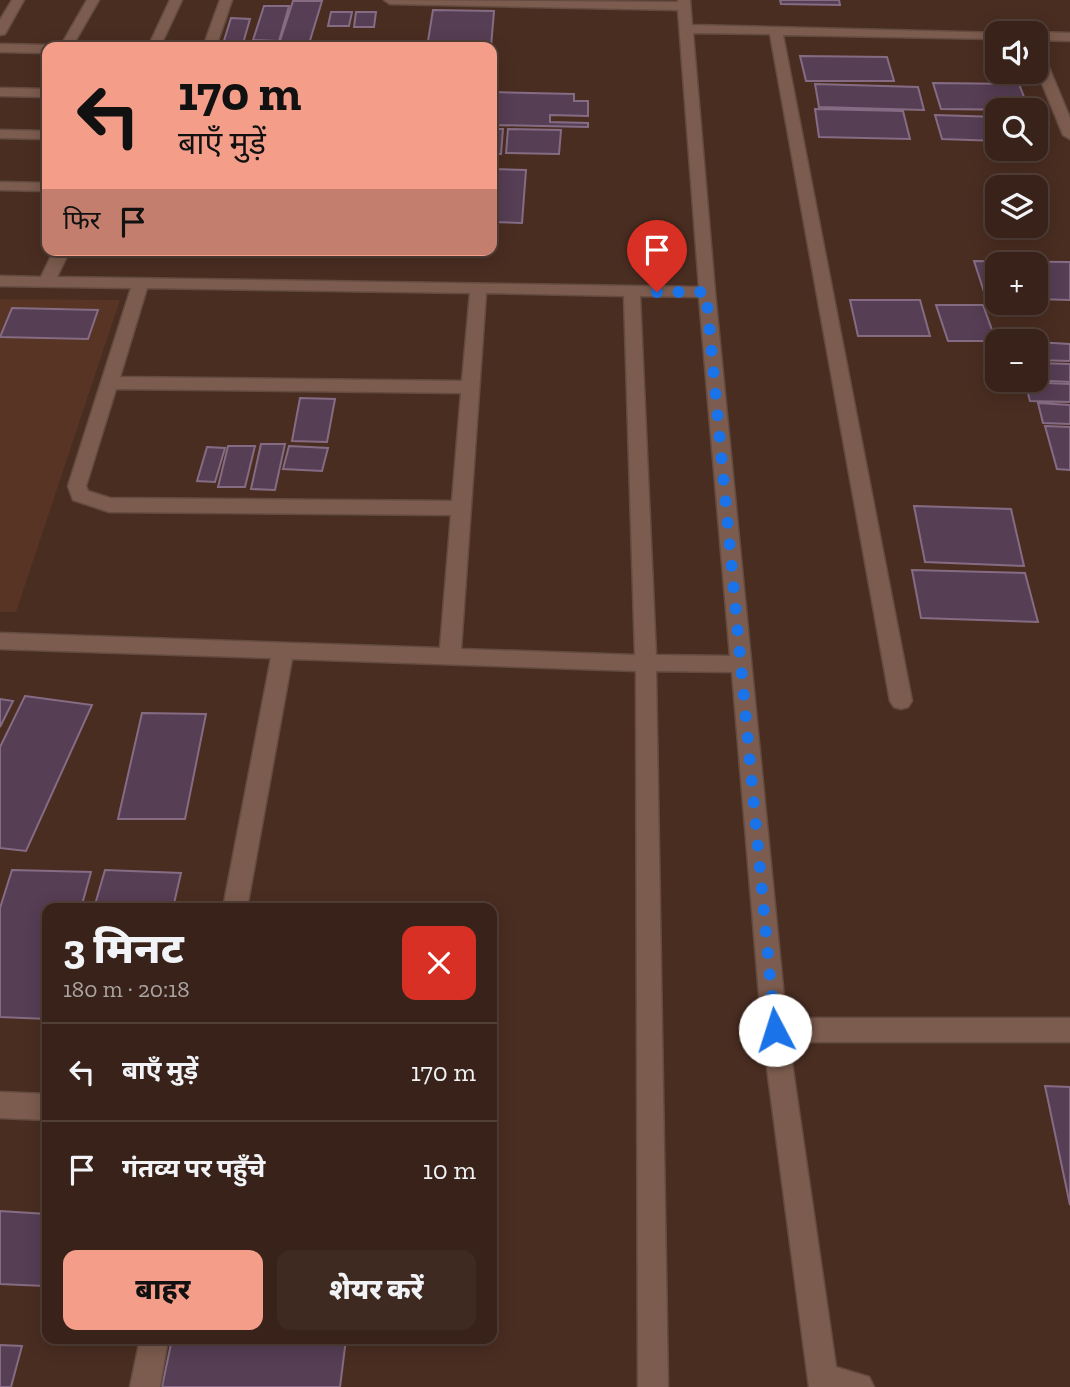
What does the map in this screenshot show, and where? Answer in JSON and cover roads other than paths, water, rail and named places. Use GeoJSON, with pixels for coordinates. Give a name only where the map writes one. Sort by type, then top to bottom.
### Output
{"type":"FeatureCollection","features":[{"type":"Feature","properties":{"kind":"street"},"geometry":{"type":"LineString","coordinates":[[69,42],[93,0]]}},
{"type":"Feature","properties":{"kind":"street"},"geometry":{"type":"LineString","coordinates":[[156,42],[176,0]]}},
{"type":"Feature","properties":{"kind":"street"},"geometry":{"type":"LineString","coordinates":[[211,42],[226,0]]}},
{"type":"Feature","properties":{"kind":"street"},"geometry":{"type":"LineString","coordinates":[[390,0],[684,3],[706,292],[775,1030],[824,1383],[859,1387]]}},
{"type":"Feature","properties":{"kind":"street"},"geometry":{"type":"LineString","coordinates":[[0,30],[10,7]]}},
{"type":"Feature","properties":{"kind":"street"},"geometry":{"type":"LineString","coordinates":[[687,29],[985,35]]}},
{"type":"Feature","properties":{"kind":"street"},"geometry":{"type":"LineString","coordinates":[[776,30],[901,701]]}},
{"type":"Feature","properties":{"kind":"street"},"geometry":{"type":"LineString","coordinates":[[1048,36],[1070,37]]}},
{"type":"Feature","properties":{"kind":"street"},"geometry":{"type":"LineString","coordinates":[[0,48],[42,49]]}},
{"type":"Feature","properties":{"kind":"street"},"geometry":{"type":"LineString","coordinates":[[1048,82],[1070,135]]}},
{"type":"Feature","properties":{"kind":"street"},"geometry":{"type":"LineString","coordinates":[[0,92],[42,93]]}},
{"type":"Feature","properties":{"kind":"street"},"geometry":{"type":"LineString","coordinates":[[0,134],[42,135]]}},
{"type":"Feature","properties":{"kind":"street"},"geometry":{"type":"LineString","coordinates":[[0,186],[42,187]]}},
{"type":"Feature","properties":{"kind":"street"},"geometry":{"type":"LineString","coordinates":[[47,282],[59,256]]}},
{"type":"Feature","properties":{"kind":"street"},"geometry":{"type":"LineString","coordinates":[[0,281],[706,292]]}},
{"type":"Feature","properties":{"kind":"street"},"geometry":{"type":"LineString","coordinates":[[141,283],[77,486],[80,495],[90,501],[109,505],[461,508]]}},
{"type":"Feature","properties":{"kind":"street"},"geometry":{"type":"LineString","coordinates":[[450,656],[478,289]]}},
{"type":"Feature","properties":{"kind":"street"},"geometry":{"type":"LineString","coordinates":[[632,291],[646,663],[653,1387]]}},
{"type":"Feature","properties":{"kind":"street"},"geometry":{"type":"LineString","coordinates":[[110,383],[470,387]]}},
{"type":"Feature","properties":{"kind":"street"},"geometry":{"type":"LineString","coordinates":[[0,641],[739,664]]}},
{"type":"Feature","properties":{"kind":"street"},"geometry":{"type":"LineString","coordinates":[[236,903],[283,651]]}},
{"type":"Feature","properties":{"kind":"street"},"geometry":{"type":"LineString","coordinates":[[775,1030],[1070,1030]]}},
{"type":"Feature","properties":{"kind":"street"},"geometry":{"type":"LineString","coordinates":[[0,1105],[42,1107]]}},
{"type":"Feature","properties":{"kind":"street"},"geometry":{"type":"LineString","coordinates":[[145,1387],[153,1344]]}}]}
